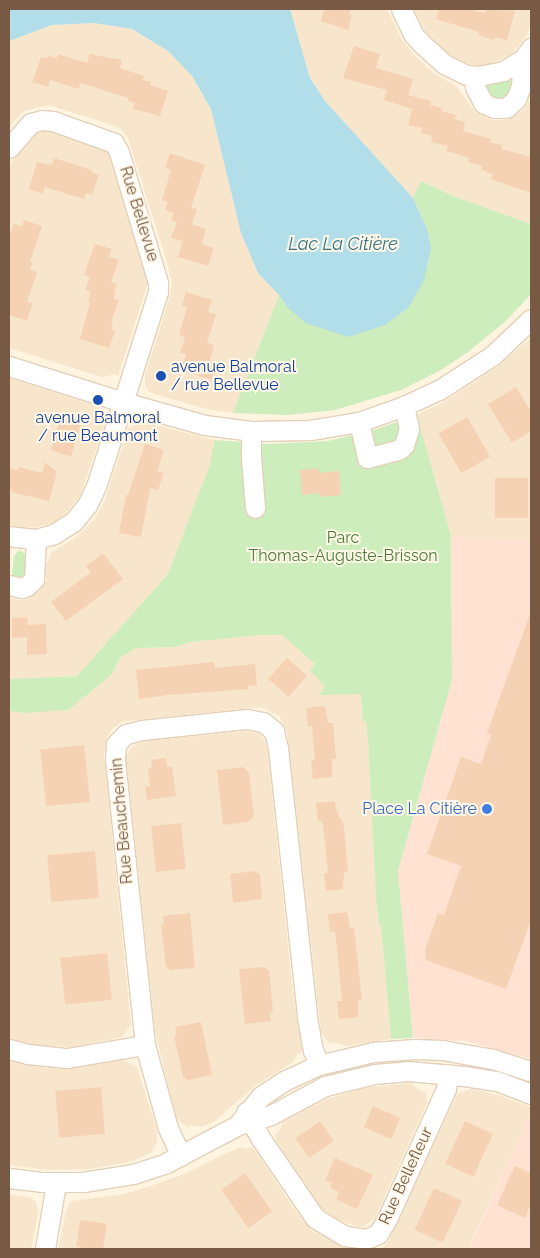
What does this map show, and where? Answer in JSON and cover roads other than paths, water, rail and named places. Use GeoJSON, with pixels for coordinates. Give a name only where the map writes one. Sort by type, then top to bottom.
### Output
{"type":"FeatureCollection","features":[{"type":"Feature","properties":{"kind":"street"},"geometry":{"type":"LineString","coordinates":[[401,9],[413,34],[432,54],[457,72],[474,76],[503,72],[518,63],[531,48]]}},
{"type":"Feature","properties":{"kind":"street"},"geometry":{"type":"LineString","coordinates":[[474,76],[475,87],[483,103],[494,108],[506,108],[516,99],[521,86],[522,72],[518,63]]}},
{"type":"Feature","properties":{"kind":"street","name":"Rue Bellevue"},"geometry":{"type":"LineString","coordinates":[[9,148],[31,123],[42,120],[109,140],[119,152],[158,283],[156,298],[95,489],[80,515],[63,529],[46,537],[36,539]]}},
{"type":"Feature","properties":{"kind":"street"},"geometry":{"type":"LineString","coordinates":[[9,366],[196,423],[251,431],[310,430],[359,422],[404,406],[471,371],[504,345],[531,319]]}},
{"type":"Feature","properties":{"kind":"street"},"geometry":{"type":"LineString","coordinates":[[359,422],[366,458],[400,449],[404,445],[409,429],[404,406]]}},
{"type":"Feature","properties":{"kind":"street"},"geometry":{"type":"LineString","coordinates":[[251,431],[250,457],[255,508]]}},
{"type":"Feature","properties":{"kind":"street"},"geometry":{"type":"LineString","coordinates":[[9,536],[36,539],[34,579],[22,588],[9,585]]}},
{"type":"Feature","properties":{"kind":"street","name":"Rue Beauchemin"},"geometry":{"type":"LineString","coordinates":[[181,1156],[168,1128],[145,1045],[115,759],[116,744],[120,739],[133,731],[255,720],[270,726],[277,738],[306,1009],[313,1050],[320,1065]]}},
{"type":"Feature","properties":{"kind":"street"},"geometry":{"type":"LineString","coordinates":[[9,1049],[28,1054],[67,1058],[145,1045]]}},
{"type":"Feature","properties":{"kind":"street"},"geometry":{"type":"LineString","coordinates":[[245,1120],[266,1092],[320,1065],[373,1052],[426,1049],[492,1059],[531,1072]]}},
{"type":"Feature","properties":{"kind":"street"},"geometry":{"type":"LineString","coordinates":[[9,1178],[56,1183],[116,1178],[181,1156],[245,1120],[270,1114],[319,1089],[351,1078],[408,1071],[448,1074],[497,1081],[531,1094]]}},
{"type":"Feature","properties":{"kind":"street","name":"Rue Bellefleur"},"geometry":{"type":"LineString","coordinates":[[245,1120],[315,1218],[346,1236],[366,1239],[378,1234],[387,1219],[446,1089],[448,1074]]}},
{"type":"Feature","properties":{"kind":"street"},"geometry":{"type":"LineString","coordinates":[[45,1249],[56,1183]]}},
{"type":"Feature","properties":{"kind":"water","name":"Lac La Citière"},"geometry":{"type":"Polygon","coordinates":[[[9,9],[290,9],[310,78],[325,101],[413,198],[427,229],[431,248],[424,280],[409,307],[385,325],[348,337],[306,323],[288,308],[279,295],[258,273],[241,233],[211,109],[192,76],[168,51],[132,29],[94,23],[52,25],[9,41],[9,9]]]}},
{"type":"Feature","properties":{"kind":"place","name":"avenue Balmoral / rue Bellevue"},"geometry":{"type":"Point","coordinates":[161,376]}},
{"type":"Feature","properties":{"kind":"place","name":"avenue Balmoral / rue Beaumont"},"geometry":{"type":"Point","coordinates":[98,400]}},
{"type":"Feature","properties":{"kind":"place","name":"Place La Citière"},"geometry":{"type":"Point","coordinates":[487,809]}},
{"type":"Feature","properties":{"kind":"park label","name":"Parc Thomas-Auguste-Brisson"},"geometry":{"type":"Point","coordinates":[343,547]}}]}
